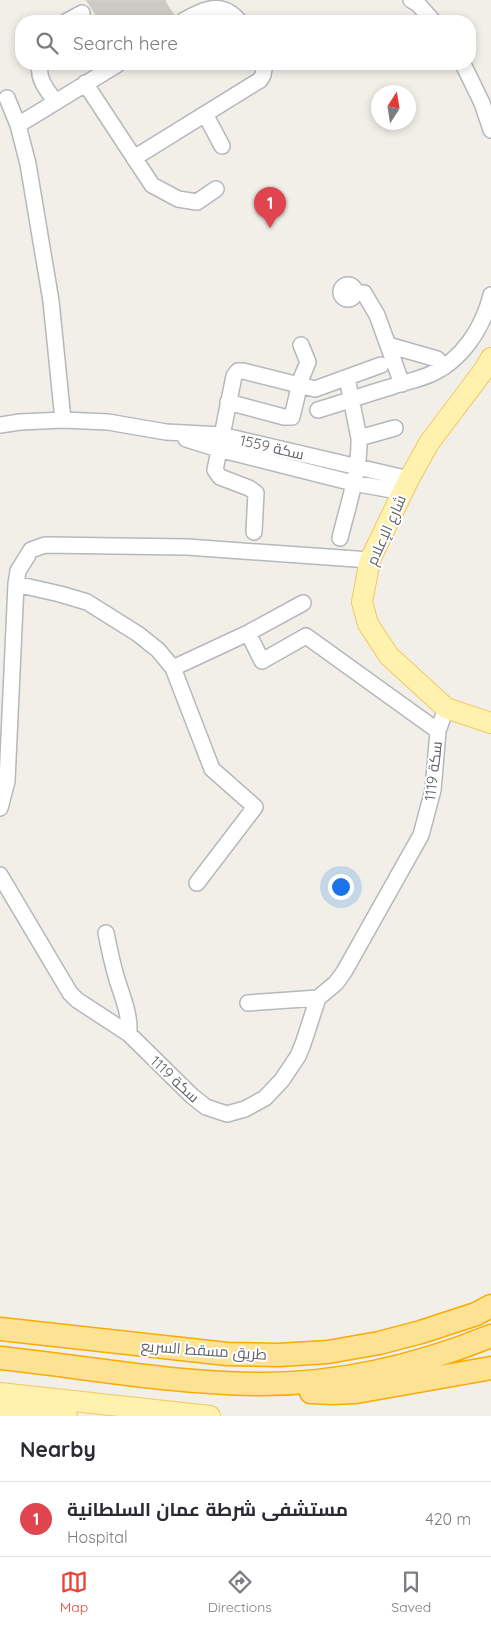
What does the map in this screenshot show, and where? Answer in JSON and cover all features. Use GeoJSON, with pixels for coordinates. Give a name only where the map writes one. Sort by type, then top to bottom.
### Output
{"type":"FeatureCollection","features":[{"type":"Feature","properties":{"kind":"highway","name":"طريق مسقط السريع"},"geometry":{"type":"LineString","coordinates":[[0,1329],[227,1354],[278,1355],[328,1352],[379,1343],[476,1314],[491,1306]]}},
{"type":"Feature","properties":{"kind":"highway","name":"طريق مسقط السريع"},"geometry":{"type":"LineString","coordinates":[[0,1358],[220,1383],[258,1384],[323,1380],[389,1369],[424,1361],[491,1336]]}},
{"type":"Feature","properties":{"kind":"highway"},"geometry":{"type":"LineString","coordinates":[[258,1384],[317,1393],[344,1393],[491,1368]]}},
{"type":"Feature","properties":{"kind":"main road","name":"شارع الإعلام"},"geometry":{"type":"LineString","coordinates":[[491,358],[429,443],[406,486],[370,560],[362,602],[368,624],[389,656],[446,708],[491,723]]}},
{"type":"Feature","properties":{"kind":"main road"},"geometry":{"type":"LineString","coordinates":[[7,1405],[35,1415],[67,1416]]}},
{"type":"Feature","properties":{"kind":"main road"},"geometry":{"type":"LineString","coordinates":[[7,1405],[210,1416]]}},
{"type":"Feature","properties":{"kind":"street"},"geometry":{"type":"LineString","coordinates":[[411,0],[418,4],[428,15]]}},
{"type":"Feature","properties":{"kind":"street"},"geometry":{"type":"LineString","coordinates":[[193,15],[216,6],[229,10],[235,15]]}},
{"type":"Feature","properties":{"kind":"street"},"geometry":{"type":"LineString","coordinates":[[78,15],[82,13]]}},
{"type":"Feature","properties":{"kind":"street"},"geometry":{"type":"LineString","coordinates":[[39,70],[40,78],[45,88],[55,101]]}},
{"type":"Feature","properties":{"kind":"street"},"geometry":{"type":"LineString","coordinates":[[18,125],[108,70]]}},
{"type":"Feature","properties":{"kind":"street"},"geometry":{"type":"LineString","coordinates":[[134,158],[260,80],[264,75],[264,70]]}},
{"type":"Feature","properties":{"kind":"street"},"geometry":{"type":"LineString","coordinates":[[466,70],[482,103],[491,130]]}},
{"type":"Feature","properties":{"kind":"street"},"geometry":{"type":"LineString","coordinates":[[85,83],[152,185],[178,199],[196,202],[216,189]]}},
{"type":"Feature","properties":{"kind":"street"},"geometry":{"type":"LineString","coordinates":[[7,98],[18,125],[28,164],[51,301],[63,420]]}},
{"type":"Feature","properties":{"kind":"street"},"geometry":{"type":"LineString","coordinates":[[205,114],[222,146]]}},
{"type":"Feature","properties":{"kind":"street"},"geometry":{"type":"LineString","coordinates":[[355,293],[364,293],[377,315],[402,384]]}},
{"type":"Feature","properties":{"kind":"street"},"geometry":{"type":"LineString","coordinates":[[318,410],[423,377],[444,367],[474,336],[488,307],[491,295]]}},
{"type":"Feature","properties":{"kind":"street"},"geometry":{"type":"LineString","coordinates":[[228,402],[284,417],[292,417],[299,386],[308,362],[301,345]]}},
{"type":"Feature","properties":{"kind":"street"},"geometry":{"type":"LineString","coordinates":[[388,346],[437,359],[444,367]]}},
{"type":"Feature","properties":{"kind":"street"},"geometry":{"type":"LineString","coordinates":[[254,532],[256,492],[220,477],[215,470],[234,376],[238,371],[315,388],[381,365]]}},
{"type":"Feature","properties":{"kind":"street"},"geometry":{"type":"LineString","coordinates":[[340,538],[354,483],[359,438],[347,378]]}},
{"type":"Feature","properties":{"kind":"street","name":"سكة 1559"},"geometry":{"type":"LineString","coordinates":[[0,425],[63,420],[108,422],[376,472],[406,486]]}},
{"type":"Feature","properties":{"kind":"street"},"geometry":{"type":"LineString","coordinates":[[359,438],[396,428]]}},
{"type":"Feature","properties":{"kind":"street","name":"سكة 1559"},"geometry":{"type":"LineString","coordinates":[[220,442],[369,487],[406,486]]}},
{"type":"Feature","properties":{"kind":"street","name":"سكة 1559"},"geometry":{"type":"LineString","coordinates":[[376,472],[397,469],[409,464],[429,443]]}},
{"type":"Feature","properties":{"kind":"street"},"geometry":{"type":"LineString","coordinates":[[369,487],[378,491],[384,499],[390,520]]}},
{"type":"Feature","properties":{"kind":"street"},"geometry":{"type":"LineString","coordinates":[[0,808],[6,781],[16,584],[18,571],[31,550],[45,545],[186,547],[370,560]]}},
{"type":"Feature","properties":{"kind":"street"},"geometry":{"type":"LineString","coordinates":[[16,584],[87,602],[138,634],[158,650],[173,668],[212,769],[255,807],[197,883]]}},
{"type":"Feature","properties":{"kind":"street"},"geometry":{"type":"LineString","coordinates":[[173,668],[248,633],[303,603]]}},
{"type":"Feature","properties":{"kind":"street"},"geometry":{"type":"LineString","coordinates":[[248,633],[262,661],[306,636],[438,731]]}},
{"type":"Feature","properties":{"kind":"street","name":"سكة 1119"},"geometry":{"type":"LineString","coordinates":[[0,875],[70,992],[87,1007],[129,1034],[192,1096],[206,1107],[216,1112],[227,1114],[245,1109],[265,1098],[282,1080],[298,1056],[310,1028],[318,998],[336,983],[344,972],[421,835],[432,790],[438,731],[446,708]]}},
{"type":"Feature","properties":{"kind":"street"},"geometry":{"type":"LineString","coordinates":[[106,934],[130,1019],[129,1034]]}},
{"type":"Feature","properties":{"kind":"street"},"geometry":{"type":"LineString","coordinates":[[248,1003],[318,998]]}},
{"type":"Feature","properties":{"kind":"building"},"geometry":{"type":"Polygon","coordinates":[[[86,0],[166,0],[174,15],[96,15],[86,0]]]}},
{"type":"Feature","properties":{"kind":"place","name":"مستشفى شرطة عمان السلطانية"},"geometry":{"type":"Point","coordinates":[270,228]}}]}
